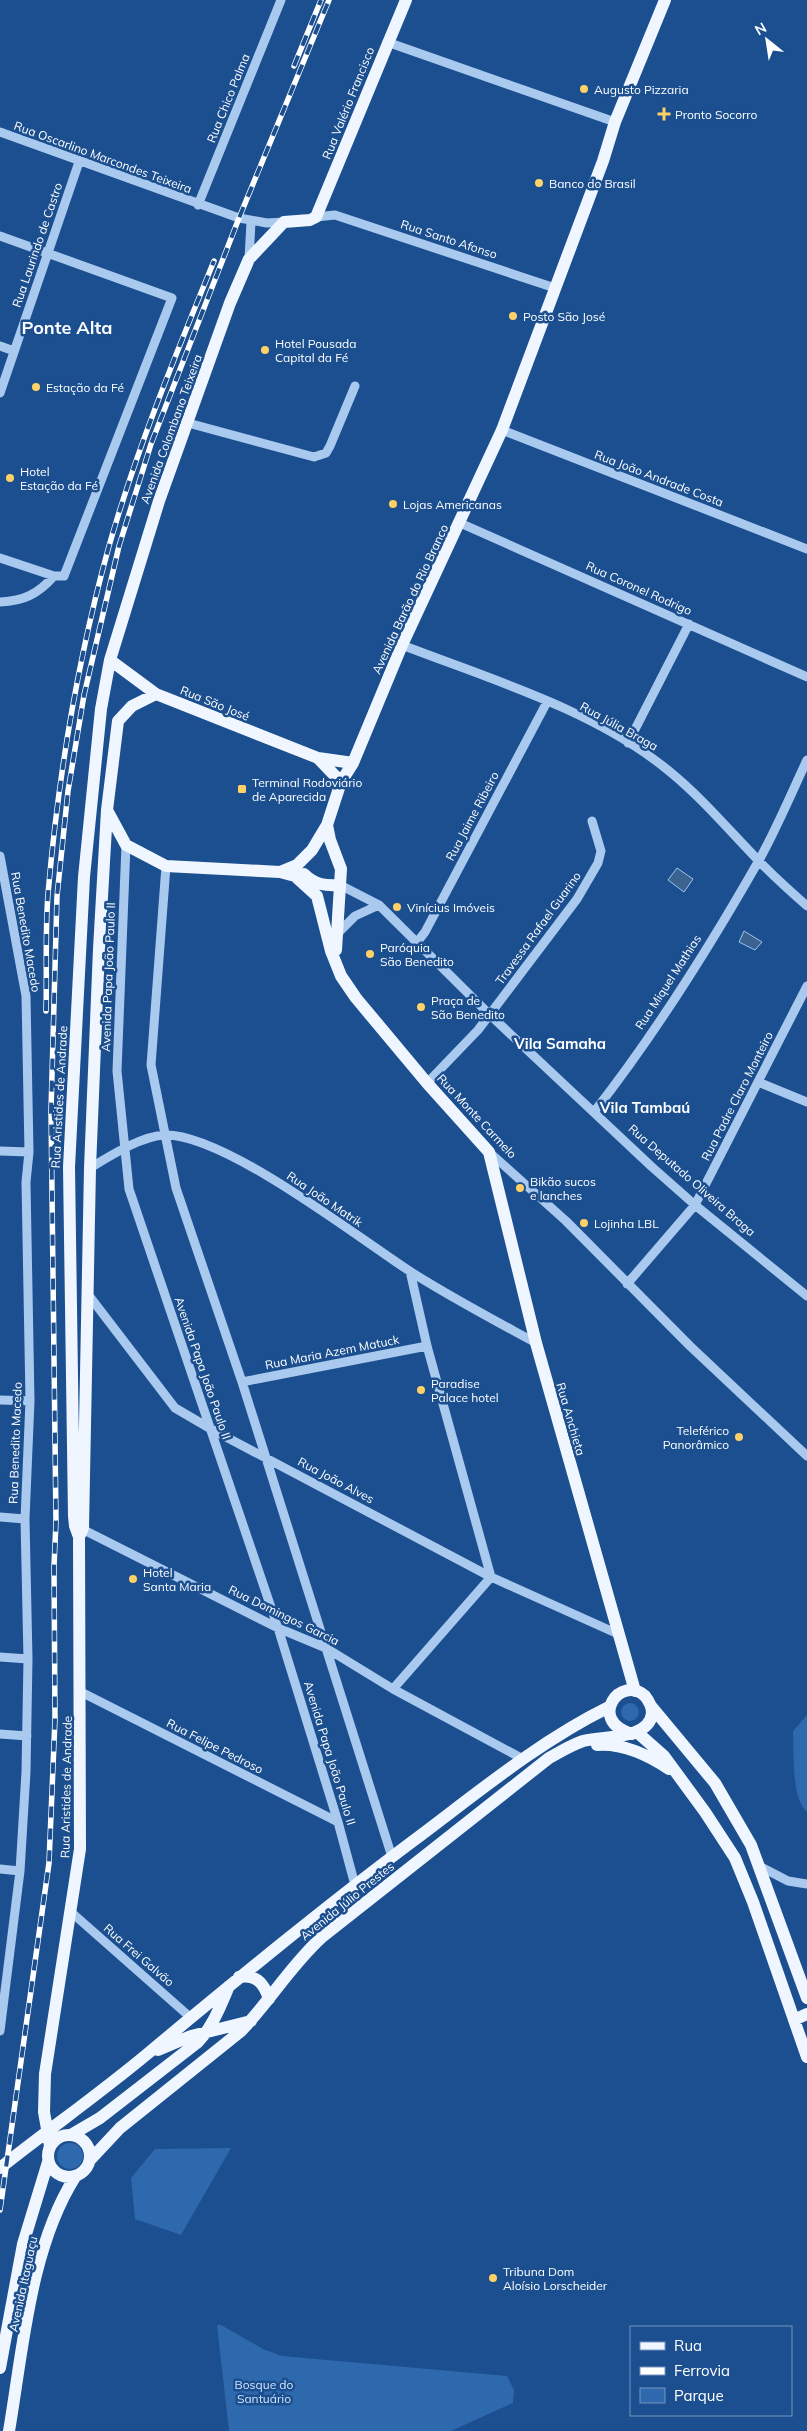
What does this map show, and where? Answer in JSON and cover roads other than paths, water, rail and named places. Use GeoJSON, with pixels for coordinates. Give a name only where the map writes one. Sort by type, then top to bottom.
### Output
{"type":"FeatureCollection","features":[{"type":"Feature","properties":{"kind":"main road","name":"Rua Valério Francisco"},"geometry":{"type":"LineString","coordinates":[[316,217],[406,0]]}},
{"type":"Feature","properties":{"kind":"main road","name":"Avenida Barão do Rio Branco"},"geometry":{"type":"LineString","coordinates":[[353,763],[402,644],[448,541],[460,523],[502,430],[604,161],[615,122],[665,0]]}},
{"type":"Feature","properties":{"kind":"main road","name":"Rua Santo Afonso"},"geometry":{"type":"LineString","coordinates":[[284,222],[310,220],[316,217]]}},
{"type":"Feature","properties":{"kind":"main road","name":"Avenida Colombano Teixeira"},"geometry":{"type":"LineString","coordinates":[[110,660],[159,501],[230,303],[249,259],[284,222]]}},
{"type":"Feature","properties":{"kind":"main road","name":"Rua São José"},"geometry":{"type":"LineString","coordinates":[[110,660],[156,694],[318,758],[353,763]]}},
{"type":"Feature","properties":{"kind":"main road","name":"Rua Aristides de Andrade"},"geometry":{"type":"LineString","coordinates":[[50,2146],[43,2099],[45,2074],[80,1849],[79,1530],[68,1167],[84,877],[101,708],[110,660]]}},
{"type":"Feature","properties":{"kind":"main road","name":"Rua Aristides de Andrade"},"geometry":{"type":"LineString","coordinates":[[79,1530],[98,959],[107,810],[118,721],[132,706],[156,694]]}},
{"type":"Feature","properties":{"kind":"main road","name":"Rua São José"},"geometry":{"type":"LineString","coordinates":[[318,758],[341,782]]}},
{"type":"Feature","properties":{"kind":"main road"},"geometry":{"type":"LineString","coordinates":[[107,810],[126,845],[166,866],[280,872],[297,865],[320,838],[327,825],[341,782],[353,763]]}},
{"type":"Feature","properties":{"kind":"main road"},"geometry":{"type":"LineString","coordinates":[[327,825],[330,840],[341,869],[335,961]]}},
{"type":"Feature","properties":{"kind":"main road"},"geometry":{"type":"LineString","coordinates":[[297,865],[305,876],[315,883],[327,886],[340,884]]}},
{"type":"Feature","properties":{"kind":"main road","name":"Rua Monte Carmelo"},"geometry":{"type":"LineString","coordinates":[[280,872],[295,876],[317,896],[341,976],[356,998],[426,1083],[489,1152]]}},
{"type":"Feature","properties":{"kind":"main road","name":"Rua Anchieta"},"geometry":{"type":"LineString","coordinates":[[489,1152],[536,1343],[635,1691]]}},
{"type":"Feature","properties":{"kind":"main road"},"geometry":{"type":"LineString","coordinates":[[807,1998],[761,1867],[739,1823],[715,1783],[642,1694],[628,1690],[616,1696],[609,1707],[610,1720],[616,1727],[635,1733],[664,1756],[705,1812],[735,1858],[753,1902],[807,2057]]}},
{"type":"Feature","properties":{"kind":"main road"},"geometry":{"type":"LineString","coordinates":[[635,1733],[644,1729],[651,1719],[651,1706]]}},
{"type":"Feature","properties":{"kind":"main road","name":"Avenida Júlio Prestes"},"geometry":{"type":"LineString","coordinates":[[0,2168],[142,2058],[234,1980],[355,1884],[523,1759],[573,1725],[609,1707]]}},
{"type":"Feature","properties":{"kind":"main road","name":"Avenida Júlio Prestes"},"geometry":{"type":"LineString","coordinates":[[91,2159],[120,2128],[241,2031],[310,1948],[549,1758],[584,1741],[635,1733]]}},
{"type":"Feature","properties":{"kind":"main road"},"geometry":{"type":"LineString","coordinates":[[549,1758],[590,1746],[608,1744],[643,1754],[674,1772]]}},
{"type":"Feature","properties":{"kind":"main road"},"geometry":{"type":"LineString","coordinates":[[397,1854],[412,1866]]}},
{"type":"Feature","properties":{"kind":"main road"},"geometry":{"type":"LineString","coordinates":[[234,1980],[247,1976],[257,1978],[264,1986],[269,1999]]}},
{"type":"Feature","properties":{"kind":"main road","name":"Avenida Júlio Prestes"},"geometry":{"type":"LineString","coordinates":[[68,2135],[100,2118],[198,2042],[207,2032],[234,1980]]}},
{"type":"Feature","properties":{"kind":"main road"},"geometry":{"type":"LineString","coordinates":[[794,2020],[807,2014]]}},
{"type":"Feature","properties":{"kind":"main road"},"geometry":{"type":"LineString","coordinates":[[142,2058],[182,2039],[251,2021]]}},
{"type":"Feature","properties":{"kind":"main road"},"geometry":{"type":"LineString","coordinates":[[47,2124],[68,2135],[83,2140],[88,2146],[91,2159],[86,2170],[75,2177],[61,2177],[48,2162],[50,2146],[68,2135]]}},
{"type":"Feature","properties":{"kind":"main road","name":"Avenida Itaguaçu"},"geometry":{"type":"LineString","coordinates":[[0,2368],[24,2244],[48,2162]]}},
{"type":"Feature","properties":{"kind":"main road","name":"Avenida Itaguaçu"},"geometry":{"type":"LineString","coordinates":[[9,2431],[43,2246],[59,2206],[75,2177]]}},
{"type":"Feature","properties":{"kind":"street","name":"Rua Chico Palma"},"geometry":{"type":"LineString","coordinates":[[198,205],[281,0]]}},
{"type":"Feature","properties":{"kind":"street"},"geometry":{"type":"LineString","coordinates":[[387,42],[615,122]]}},
{"type":"Feature","properties":{"kind":"street","name":"Rua Oscarlino Marcondes Teixeira"},"geometry":{"type":"LineString","coordinates":[[0,132],[198,205]]}},
{"type":"Feature","properties":{"kind":"street","name":"Rua Laurindo de Castro"},"geometry":{"type":"LineString","coordinates":[[0,393],[79,162]]}},
{"type":"Feature","properties":{"kind":"street"},"geometry":{"type":"LineString","coordinates":[[323,201],[335,215]]}},
{"type":"Feature","properties":{"kind":"street","name":"Rua Santo Afonso"},"geometry":{"type":"LineString","coordinates":[[198,205],[251,222],[284,222]]}},
{"type":"Feature","properties":{"kind":"street","name":"Rua Santo Afonso"},"geometry":{"type":"LineString","coordinates":[[316,217],[335,215],[555,288]]}},
{"type":"Feature","properties":{"kind":"street"},"geometry":{"type":"LineString","coordinates":[[249,259],[251,222]]}},
{"type":"Feature","properties":{"kind":"street"},"geometry":{"type":"LineString","coordinates":[[0,236],[172,298],[64,576],[54,576],[0,558]]}},
{"type":"Feature","properties":{"kind":"street"},"geometry":{"type":"LineString","coordinates":[[0,346],[14,352]]}},
{"type":"Feature","properties":{"kind":"street"},"geometry":{"type":"LineString","coordinates":[[188,423],[314,457],[326,452],[330,446],[355,386]]}},
{"type":"Feature","properties":{"kind":"street","name":"Rua João Andrade Costa"},"geometry":{"type":"LineString","coordinates":[[502,430],[807,549]]}},
{"type":"Feature","properties":{"kind":"street","name":"Rua Coronel Rodrigo"},"geometry":{"type":"LineString","coordinates":[[460,523],[807,677]]}},
{"type":"Feature","properties":{"kind":"street"},"geometry":{"type":"LineString","coordinates":[[0,602],[24,599],[33,595],[43,588],[54,576]]}},
{"type":"Feature","properties":{"kind":"street"},"geometry":{"type":"LineString","coordinates":[[628,743],[689,624]]}},
{"type":"Feature","properties":{"kind":"street","name":"Rua Júlia Braga"},"geometry":{"type":"LineString","coordinates":[[402,644],[547,702],[628,743],[669,771],[712,810],[759,861],[807,906]]}},
{"type":"Feature","properties":{"kind":"street","name":"Rua Jaime Ribeiro"},"geometry":{"type":"LineString","coordinates":[[418,941],[547,702]]}},
{"type":"Feature","properties":{"kind":"street","name":"Rua Miquel Mathias"},"geometry":{"type":"LineString","coordinates":[[594,1112],[616,1084],[680,989],[759,861],[807,760]]}},
{"type":"Feature","properties":{"kind":"street","name":"Travessa Rafael Guarino"},"geometry":{"type":"LineString","coordinates":[[426,1083],[478,1030],[577,899],[598,864],[601,851],[592,821]]}},
{"type":"Feature","properties":{"kind":"street","name":"Avenida Papa João Paulo II"},"geometry":{"type":"LineString","coordinates":[[126,845],[117,1071],[129,1189],[278,1628],[338,1822],[355,1884]]}},
{"type":"Feature","properties":{"kind":"street","name":"Rua Benedito Macedo"},"geometry":{"type":"LineString","coordinates":[[0,856],[2,876],[26,996],[29,1152],[26,1182],[30,1401],[25,1519],[28,1660],[27,1736],[20,1871],[0,2031]]}},
{"type":"Feature","properties":{"kind":"street"},"geometry":{"type":"LineString","coordinates":[[166,866],[151,1065],[176,1188],[242,1382],[326,1648],[397,1854]]}},
{"type":"Feature","properties":{"kind":"street","name":"Rua Deputado Oliveira Braga"},"geometry":{"type":"LineString","coordinates":[[340,884],[379,905],[418,941],[489,1014],[695,1205],[807,1296]]}},
{"type":"Feature","properties":{"kind":"street"},"geometry":{"type":"LineString","coordinates":[[336,935],[355,916],[379,905]]}},
{"type":"Feature","properties":{"kind":"street","name":"Rua Padre Claro Monteiro"},"geometry":{"type":"LineString","coordinates":[[627,1284],[695,1205],[807,986]]}},
{"type":"Feature","properties":{"kind":"street"},"geometry":{"type":"LineString","coordinates":[[758,1082],[807,1102]]}},
{"type":"Feature","properties":{"kind":"street","name":"Rua João Matrik"},"geometry":{"type":"LineString","coordinates":[[90,1168],[124,1147],[164,1135],[188,1138],[217,1150],[276,1182],[410,1271],[536,1343]]}},
{"type":"Feature","properties":{"kind":"street"},"geometry":{"type":"LineString","coordinates":[[0,1151],[29,1152]]}},
{"type":"Feature","properties":{"kind":"street","name":"Rua Monte Carmelo"},"geometry":{"type":"LineString","coordinates":[[489,1152],[566,1221],[627,1284],[807,1456]]}},
{"type":"Feature","properties":{"kind":"street"},"geometry":{"type":"LineString","coordinates":[[393,1689],[491,1577],[427,1346],[410,1271]]}},
{"type":"Feature","properties":{"kind":"street","name":"Rua João Alves"},"geometry":{"type":"LineString","coordinates":[[87,1292],[175,1408],[211,1429],[491,1577],[618,1634]]}},
{"type":"Feature","properties":{"kind":"street","name":"Rua Maria Azem Matuck"},"geometry":{"type":"LineString","coordinates":[[242,1382],[427,1346]]}},
{"type":"Feature","properties":{"kind":"street"},"geometry":{"type":"LineString","coordinates":[[0,1400],[30,1401]]}},
{"type":"Feature","properties":{"kind":"street"},"geometry":{"type":"LineString","coordinates":[[0,1517],[25,1519]]}},
{"type":"Feature","properties":{"kind":"street","name":"Rua Domingos Garcia"},"geometry":{"type":"LineString","coordinates":[[79,1530],[278,1628],[326,1648],[393,1689],[523,1759]]}},
{"type":"Feature","properties":{"kind":"street"},"geometry":{"type":"LineString","coordinates":[[0,1657],[28,1660]]}},
{"type":"Feature","properties":{"kind":"street","name":"Rua Felipe Pedroso"},"geometry":{"type":"LineString","coordinates":[[81,1692],[338,1822]]}},
{"type":"Feature","properties":{"kind":"street"},"geometry":{"type":"LineString","coordinates":[[0,1734],[27,1736]]}},
{"type":"Feature","properties":{"kind":"street"},"geometry":{"type":"LineString","coordinates":[[761,1867],[788,1881],[807,1884]]}},
{"type":"Feature","properties":{"kind":"street"},"geometry":{"type":"LineString","coordinates":[[0,1870],[20,1871]]}},
{"type":"Feature","properties":{"kind":"street","name":"Rua Frei Galvão"},"geometry":{"type":"LineString","coordinates":[[71,1912],[190,2016]]}},
{"type":"Feature","properties":{"kind":"railway"},"geometry":{"type":"LineString","coordinates":[[294,66],[321,0]]}},
{"type":"Feature","properties":{"kind":"railway"},"geometry":{"type":"LineString","coordinates":[[0,2210],[49,1863],[55,1719],[54,1566],[56,1522],[51,1111],[57,896],[68,791],[84,695],[119,546],[151,444],[239,218],[329,0]]}},
{"type":"Feature","properties":{"kind":"railway"},"geometry":{"type":"LineString","coordinates":[[46,1011],[47,909],[52,850],[71,718],[88,631],[109,546],[132,473],[214,261]]}},
{"type":"Feature","properties":{"kind":"place","name":"Augusto Pizzaria"},"geometry":{"type":"Point","coordinates":[584,89]}},
{"type":"Feature","properties":{"kind":"place","name":"Pronto Socorro"},"geometry":{"type":"Point","coordinates":[664,114]}},
{"type":"Feature","properties":{"kind":"place","name":"Banco do Brasil"},"geometry":{"type":"Point","coordinates":[539,183]}},
{"type":"Feature","properties":{"kind":"place","name":"Posto São José"},"geometry":{"type":"Point","coordinates":[513,316]}},
{"type":"Feature","properties":{"kind":"place","name":"Hotel Pousada Capital da Fé"},"geometry":{"type":"Point","coordinates":[265,350]}},
{"type":"Feature","properties":{"kind":"place","name":"Estação da Fé"},"geometry":{"type":"Point","coordinates":[36,387]}},
{"type":"Feature","properties":{"kind":"place","name":"Hotel Estação da Fé"},"geometry":{"type":"Point","coordinates":[10,478]}},
{"type":"Feature","properties":{"kind":"place","name":"Lojas Americanas"},"geometry":{"type":"Point","coordinates":[393,504]}},
{"type":"Feature","properties":{"kind":"place","name":"Terminal Rodoviário de Aparecida"},"geometry":{"type":"Point","coordinates":[242,789]}},
{"type":"Feature","properties":{"kind":"place","name":"Vinícius Imóveis"},"geometry":{"type":"Point","coordinates":[397,907]}},
{"type":"Feature","properties":{"kind":"place","name":"Paróquia São Benedito"},"geometry":{"type":"Point","coordinates":[370,954]}},
{"type":"Feature","properties":{"kind":"place","name":"Praça de São Benedito"},"geometry":{"type":"Point","coordinates":[421,1007]}},
{"type":"Feature","properties":{"kind":"place","name":"Bikão sucos e lanches"},"geometry":{"type":"Point","coordinates":[520,1188]}},
{"type":"Feature","properties":{"kind":"place","name":"Lojinha LBL"},"geometry":{"type":"Point","coordinates":[584,1223]}},
{"type":"Feature","properties":{"kind":"place","name":"Paradise Palace hotel"},"geometry":{"type":"Point","coordinates":[421,1390]}},
{"type":"Feature","properties":{"kind":"place","name":"Teleférico Panorâmico"},"geometry":{"type":"Point","coordinates":[739,1437]}},
{"type":"Feature","properties":{"kind":"place","name":"Hotel Santa Maria"},"geometry":{"type":"Point","coordinates":[133,1579]}},
{"type":"Feature","properties":{"kind":"place","name":"Tribuna Dom Aloísio Lorscheider"},"geometry":{"type":"Point","coordinates":[493,2278]}},
{"type":"Feature","properties":{"kind":"district","name":"Ponte Alta"},"geometry":{"type":"Point","coordinates":[67,327]}},
{"type":"Feature","properties":{"kind":"district","name":"Vila Samaha"},"geometry":{"type":"Point","coordinates":[560,1043]}},
{"type":"Feature","properties":{"kind":"district","name":"Vila Tambaú"},"geometry":{"type":"Point","coordinates":[645,1107]}},
{"type":"Feature","properties":{"kind":"park label","name":"Bosque do Santuário"},"geometry":{"type":"Point","coordinates":[264,2391]}}]}
